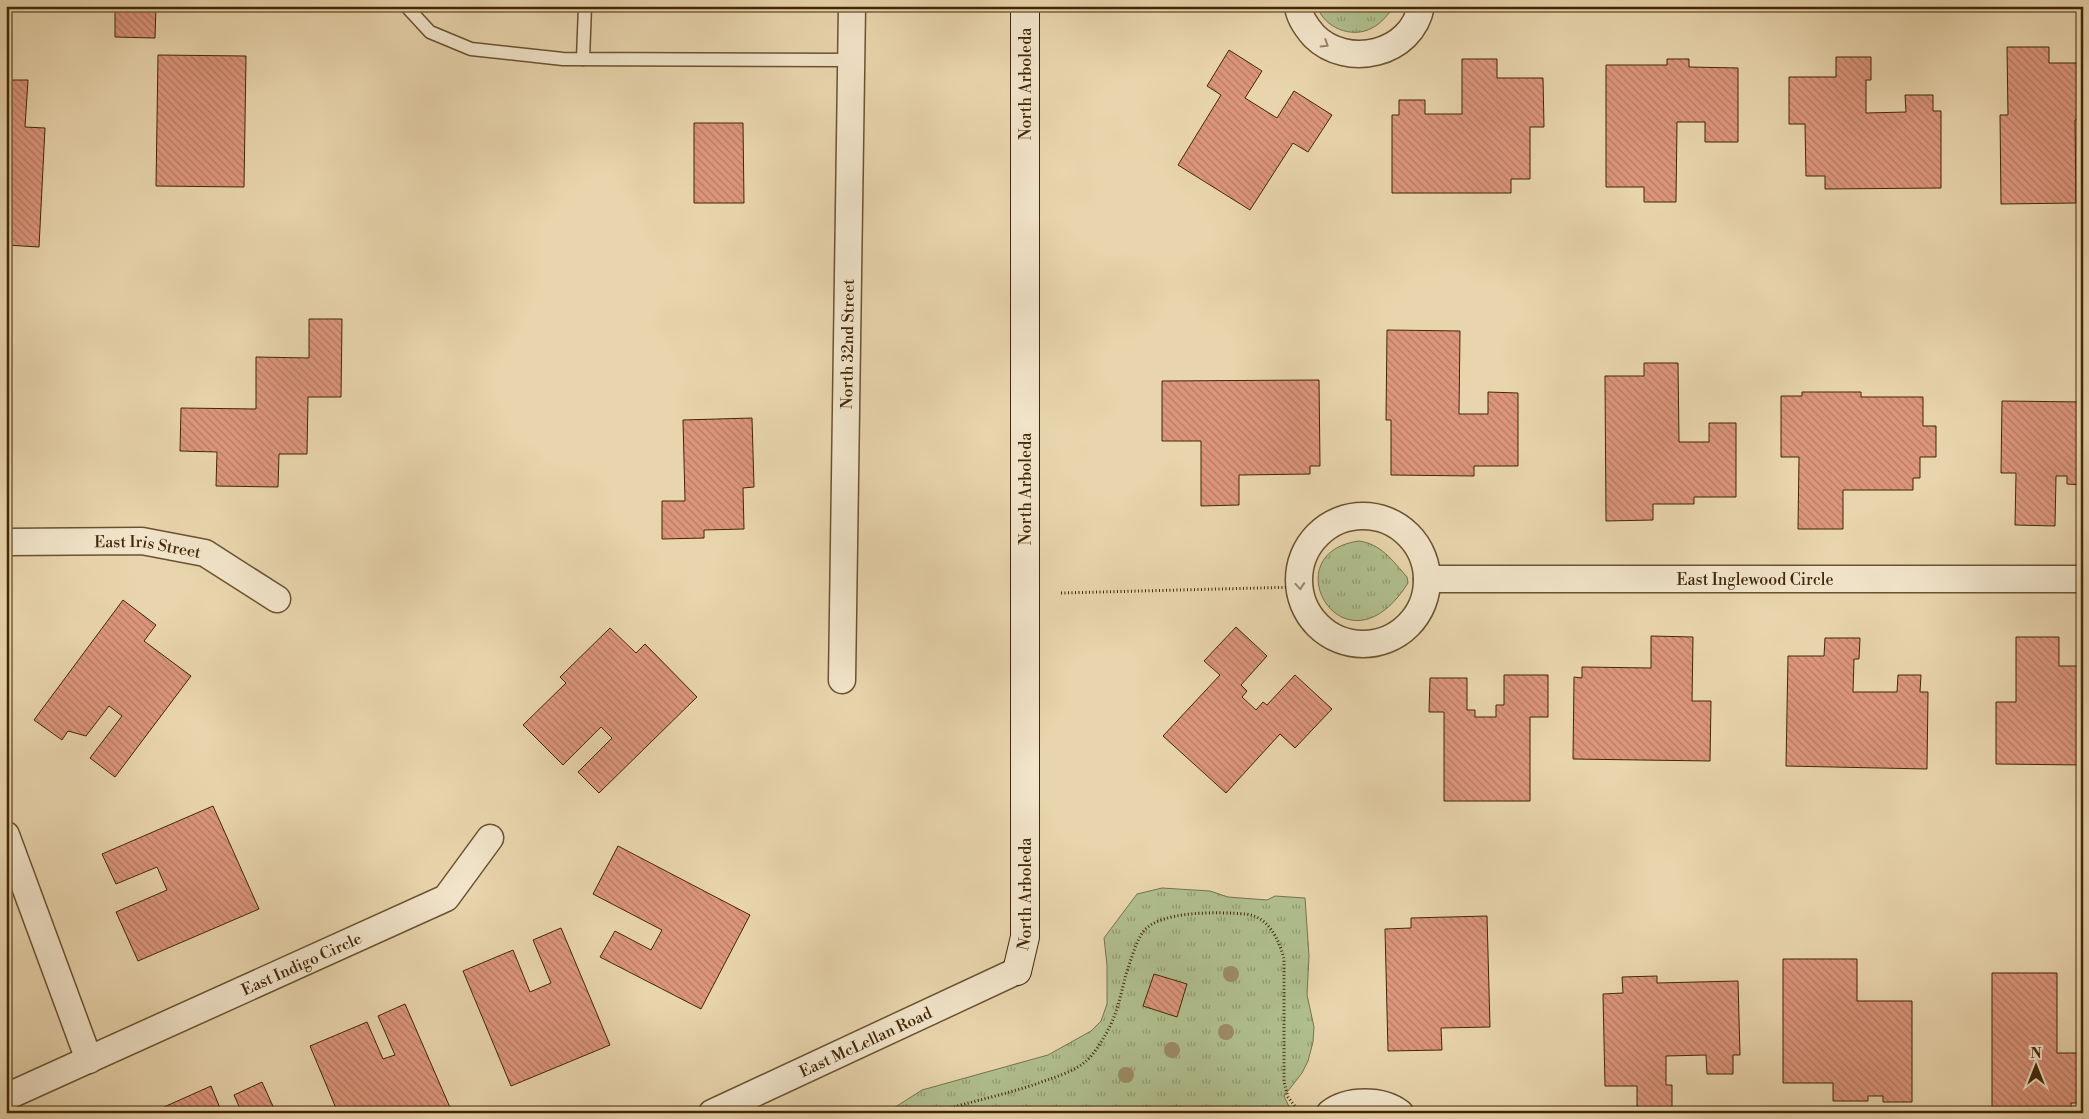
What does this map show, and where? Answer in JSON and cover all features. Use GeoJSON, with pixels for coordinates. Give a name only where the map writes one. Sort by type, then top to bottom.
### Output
{"type":"FeatureCollection","features":[{"type":"Feature","properties":{"kind":"street","name":"North 32nd Street"},"geometry":{"type":"LineString","coordinates":[[842,680],[852,6]]}},
{"type":"Feature","properties":{"kind":"street","name":"North Arboleda"},"geometry":{"type":"LineString","coordinates":[[1017,971],[1024,937],[1024,6]]}},
{"type":"Feature","properties":{"kind":"street"},"geometry":{"type":"LineString","coordinates":[[1298,6],[1307,29],[1321,43],[1339,52],[1359,55],[1378,52],[1396,44],[1410,30],[1420,13],[1421,6]]}},
{"type":"Feature","properties":{"kind":"street"},"geometry":{"type":"LineString","coordinates":[[1360,516],[1381,519],[1400,528],[1415,543],[1424,562],[1428,579],[1422,604],[1411,622],[1395,635],[1375,642],[1353,643],[1334,637],[1316,624],[1304,607],[1298,587],[1300,566],[1307,546],[1321,531],[1339,520],[1360,516]]}},
{"type":"Feature","properties":{"kind":"street","name":"East Iris Street"},"geometry":{"type":"LineString","coordinates":[[6,542],[142,541],[205,553],[277,599]]}},
{"type":"Feature","properties":{"kind":"street","name":"East Inglewood Circle"},"geometry":{"type":"LineString","coordinates":[[1428,579],[2083,579]]}},
{"type":"Feature","properties":{"kind":"street"},"geometry":{"type":"LineString","coordinates":[[6,835],[89,1060]]}},
{"type":"Feature","properties":{"kind":"street","name":"East Indigo Circle"},"geometry":{"type":"LineString","coordinates":[[6,1097],[446,898],[490,838]]}},
{"type":"Feature","properties":{"kind":"street","name":"East McLellan Road"},"geometry":{"type":"LineString","coordinates":[[724,1110],[1017,971]]}},
{"type":"Feature","properties":{"kind":"street"},"geometry":{"type":"LineString","coordinates":[[1330,1113],[1353,1103],[1376,1103],[1400,1113]]}},
{"type":"Feature","properties":{"kind":"lane"},"geometry":{"type":"LineString","coordinates":[[406,6],[430,32],[471,49],[563,59],[851,60]]}},
{"type":"Feature","properties":{"kind":"lane"},"geometry":{"type":"LineString","coordinates":[[583,59],[585,6]]}},
{"type":"Feature","properties":{"kind":"path"},"geometry":{"type":"LineString","coordinates":[[1061,593],[1298,587]]}},
{"type":"Feature","properties":{"kind":"path"},"geometry":{"type":"LineString","coordinates":[[934,1113],[1017,1090],[1062,1074],[1085,1062],[1100,1043],[1116,1012],[1129,966],[1143,932],[1153,923],[1167,918],[1190,915],[1234,914],[1254,915],[1267,925],[1280,942],[1284,959],[1284,1082],[1288,1097],[1297,1109]]}},
{"type":"Feature","properties":{"kind":"green space"},"geometry":{"type":"Polygon","coordinates":[[[1317,6],[1395,6],[1376,26],[1364,31],[1348,32],[1332,26],[1321,14],[1317,6]]]}},
{"type":"Feature","properties":{"kind":"green space"},"geometry":{"type":"Polygon","coordinates":[[[1359,541],[1374,546],[1386,554],[1407,577],[1408,583],[1384,610],[1361,620],[1341,617],[1326,604],[1319,586],[1320,567],[1333,550],[1359,541]]]}},
{"type":"Feature","properties":{"kind":"green space"},"geometry":{"type":"Polygon","coordinates":[[[1162,888],[1210,891],[1228,897],[1267,900],[1275,896],[1305,898],[1309,956],[1307,995],[1314,1027],[1313,1042],[1308,1061],[1302,1073],[1284,1096],[1292,1113],[886,1113],[922,1090],[1048,1055],[1091,1031],[1101,1021],[1107,1004],[1107,965],[1104,938],[1137,894],[1162,888]]]}},
{"type":"Feature","properties":{"kind":"building"},"geometry":{"type":"Polygon","coordinates":[[[115,6],[156,6],[155,38],[115,37],[115,6]]]}},
{"type":"Feature","properties":{"kind":"building"},"geometry":{"type":"Polygon","coordinates":[[[2007,47],[2049,47],[2049,63],[2083,63],[2083,119],[2075,120],[2076,203],[2001,204],[2000,115],[2008,115],[2007,47]]]}},
{"type":"Feature","properties":{"kind":"building"},"geometry":{"type":"Polygon","coordinates":[[[1229,50],[1262,71],[1245,98],[1277,118],[1294,91],[1332,115],[1308,152],[1293,143],[1250,210],[1178,165],[1221,95],[1207,86],[1229,50]]]}},
{"type":"Feature","properties":{"kind":"building"},"geometry":{"type":"Polygon","coordinates":[[[158,55],[246,56],[244,187],[156,186],[158,55]]]}},
{"type":"Feature","properties":{"kind":"building"},"geometry":{"type":"Polygon","coordinates":[[[1836,57],[1871,57],[1871,80],[1866,80],[1866,113],[1906,112],[1905,95],[1933,95],[1933,111],[1941,111],[1941,188],[1825,189],[1825,176],[1806,176],[1805,124],[1789,124],[1789,77],[1836,77],[1836,57]]]}},
{"type":"Feature","properties":{"kind":"building"},"geometry":{"type":"Polygon","coordinates":[[[1462,59],[1497,59],[1497,78],[1543,78],[1544,127],[1530,127],[1530,179],[1511,179],[1511,193],[1392,193],[1392,115],[1399,115],[1399,100],[1425,100],[1425,114],[1462,114],[1462,59]]]}},
{"type":"Feature","properties":{"kind":"building"},"geometry":{"type":"Polygon","coordinates":[[[1667,59],[1689,59],[1689,67],[1738,68],[1738,142],[1705,142],[1705,122],[1677,122],[1676,202],[1644,202],[1644,187],[1606,187],[1606,65],[1667,65],[1667,59]]]}},
{"type":"Feature","properties":{"kind":"building"},"geometry":{"type":"Polygon","coordinates":[[[6,80],[28,80],[25,127],[45,128],[39,247],[6,245],[6,80]]]}},
{"type":"Feature","properties":{"kind":"building"},"geometry":{"type":"Polygon","coordinates":[[[694,123],[743,123],[744,203],[694,203],[694,123]]]}},
{"type":"Feature","properties":{"kind":"building"},"geometry":{"type":"Polygon","coordinates":[[[309,319],[342,319],[341,397],[308,397],[307,454],[279,454],[278,487],[216,486],[217,452],[180,451],[181,408],[256,409],[256,357],[309,358],[309,319]]]}},
{"type":"Feature","properties":{"kind":"building"},"geometry":{"type":"Polygon","coordinates":[[[1387,330],[1460,331],[1459,414],[1488,414],[1488,392],[1518,393],[1518,466],[1474,466],[1474,476],[1391,475],[1391,420],[1386,420],[1387,330]]]}},
{"type":"Feature","properties":{"kind":"building"},"geometry":{"type":"Polygon","coordinates":[[[1644,363],[1678,363],[1679,442],[1709,442],[1709,423],[1736,423],[1736,497],[1694,497],[1694,504],[1653,504],[1653,520],[1606,521],[1605,376],[1644,376],[1644,363]]]}},
{"type":"Feature","properties":{"kind":"building"},"geometry":{"type":"Polygon","coordinates":[[[1319,380],[1320,466],[1310,466],[1310,474],[1239,475],[1239,505],[1201,506],[1201,441],[1162,441],[1162,381],[1319,380]]]}},
{"type":"Feature","properties":{"kind":"building"},"geometry":{"type":"Polygon","coordinates":[[[1802,392],[1861,392],[1861,397],[1923,397],[1923,426],[1936,426],[1936,457],[1920,457],[1920,478],[1913,478],[1913,490],[1843,490],[1843,529],[1798,529],[1799,457],[1781,457],[1781,396],[1802,396],[1802,392]]]}},
{"type":"Feature","properties":{"kind":"building"},"geometry":{"type":"Polygon","coordinates":[[[2002,401],[2083,402],[2083,485],[2067,484],[2067,476],[2056,476],[2055,526],[2015,525],[2016,473],[2001,473],[2002,401]]]}},
{"type":"Feature","properties":{"kind":"building"},"geometry":{"type":"Polygon","coordinates":[[[752,418],[754,487],[743,488],[744,529],[704,530],[704,538],[662,539],[662,501],[685,501],[683,420],[752,418]]]}},
{"type":"Feature","properties":{"kind":"building"},"geometry":{"type":"Polygon","coordinates":[[[123,600],[156,625],[144,641],[191,676],[115,777],[90,758],[122,716],[109,706],[86,736],[68,731],[62,740],[34,720],[123,600]]]}},
{"type":"Feature","properties":{"kind":"building"},"geometry":{"type":"Polygon","coordinates":[[[1236,627],[1267,656],[1241,685],[1247,691],[1242,697],[1256,710],[1263,702],[1267,705],[1295,675],[1332,709],[1295,748],[1280,734],[1226,793],[1163,736],[1220,675],[1204,661],[1236,627]]]}},
{"type":"Feature","properties":{"kind":"building"},"geometry":{"type":"Polygon","coordinates":[[[610,628],[636,653],[645,644],[697,697],[599,793],[578,772],[612,738],[601,727],[563,765],[523,725],[566,683],[560,677],[610,628]]]}},
{"type":"Feature","properties":{"kind":"building"},"geometry":{"type":"Polygon","coordinates":[[[1651,636],[1693,637],[1692,701],[1711,701],[1710,761],[1573,759],[1574,677],[1582,678],[1582,667],[1651,668],[1651,636]]]}},
{"type":"Feature","properties":{"kind":"building"},"geometry":{"type":"Polygon","coordinates":[[[2016,637],[2059,637],[2059,666],[2083,666],[2083,765],[1996,764],[1996,702],[2016,702],[2016,637]]]}},
{"type":"Feature","properties":{"kind":"building"},"geometry":{"type":"Polygon","coordinates":[[[1825,638],[1860,638],[1859,659],[1854,659],[1853,692],[1897,692],[1898,675],[1921,675],[1920,692],[1928,692],[1927,769],[1786,766],[1788,656],[1824,656],[1825,638]]]}},
{"type":"Feature","properties":{"kind":"building"},"geometry":{"type":"Polygon","coordinates":[[[1504,675],[1548,675],[1548,717],[1530,717],[1530,801],[1444,801],[1444,712],[1429,712],[1430,678],[1467,678],[1467,710],[1475,710],[1475,717],[1496,717],[1496,705],[1504,705],[1504,675]]]}},
{"type":"Feature","properties":{"kind":"building"},"geometry":{"type":"Polygon","coordinates":[[[213,806],[259,909],[138,961],[116,912],[167,890],[157,867],[116,884],[102,854],[213,806]]]}},
{"type":"Feature","properties":{"kind":"building"},"geometry":{"type":"Polygon","coordinates":[[[618,846],[750,915],[701,1009],[600,957],[615,931],[651,950],[662,930],[593,894],[618,846]]]}},
{"type":"Feature","properties":{"kind":"building"},"geometry":{"type":"Polygon","coordinates":[[[1487,916],[1490,1027],[1441,1028],[1442,1050],[1388,1051],[1385,929],[1411,928],[1411,918],[1487,916]]]}},
{"type":"Feature","properties":{"kind":"building"},"geometry":{"type":"Polygon","coordinates":[[[561,928],[610,1045],[511,1086],[463,971],[513,950],[530,992],[551,983],[533,940],[561,928]]]}},
{"type":"Feature","properties":{"kind":"building"},"geometry":{"type":"Polygon","coordinates":[[[1783,959],[1857,959],[1857,1001],[1912,1001],[1912,1102],[1883,1102],[1883,1096],[1868,1096],[1868,1101],[1833,1101],[1833,1083],[1783,1083],[1783,959]]]}},
{"type":"Feature","properties":{"kind":"building"},"geometry":{"type":"Polygon","coordinates":[[[1992,973],[2057,973],[2057,1053],[2083,1053],[2083,1103],[2071,1103],[2071,1110],[1992,1110],[1992,973]]]}},
{"type":"Feature","properties":{"kind":"building"},"geometry":{"type":"Polygon","coordinates":[[[1154,974],[1187,984],[1177,1017],[1143,1006],[1154,974]]]}},
{"type":"Feature","properties":{"kind":"building"},"geometry":{"type":"Polygon","coordinates":[[[1657,976],[1657,983],[1738,981],[1740,1055],[1733,1055],[1733,1074],[1707,1074],[1706,1055],[1666,1056],[1666,1085],[1672,1085],[1672,1109],[1637,1110],[1637,1086],[1605,1086],[1603,994],[1623,993],[1622,977],[1657,976]]]}},
{"type":"Feature","properties":{"kind":"building"},"geometry":{"type":"Polygon","coordinates":[[[405,1004],[452,1112],[338,1113],[310,1046],[367,1022],[383,1059],[395,1055],[378,1016],[405,1004]]]}},
{"type":"Feature","properties":{"kind":"building"},"geometry":{"type":"Polygon","coordinates":[[[262,1082],[276,1113],[242,1113],[234,1095],[262,1082]]]}},
{"type":"Feature","properties":{"kind":"building"},"geometry":{"type":"Polygon","coordinates":[[[211,1086],[222,1113],[167,1113],[164,1107],[211,1086]]]}}]}
